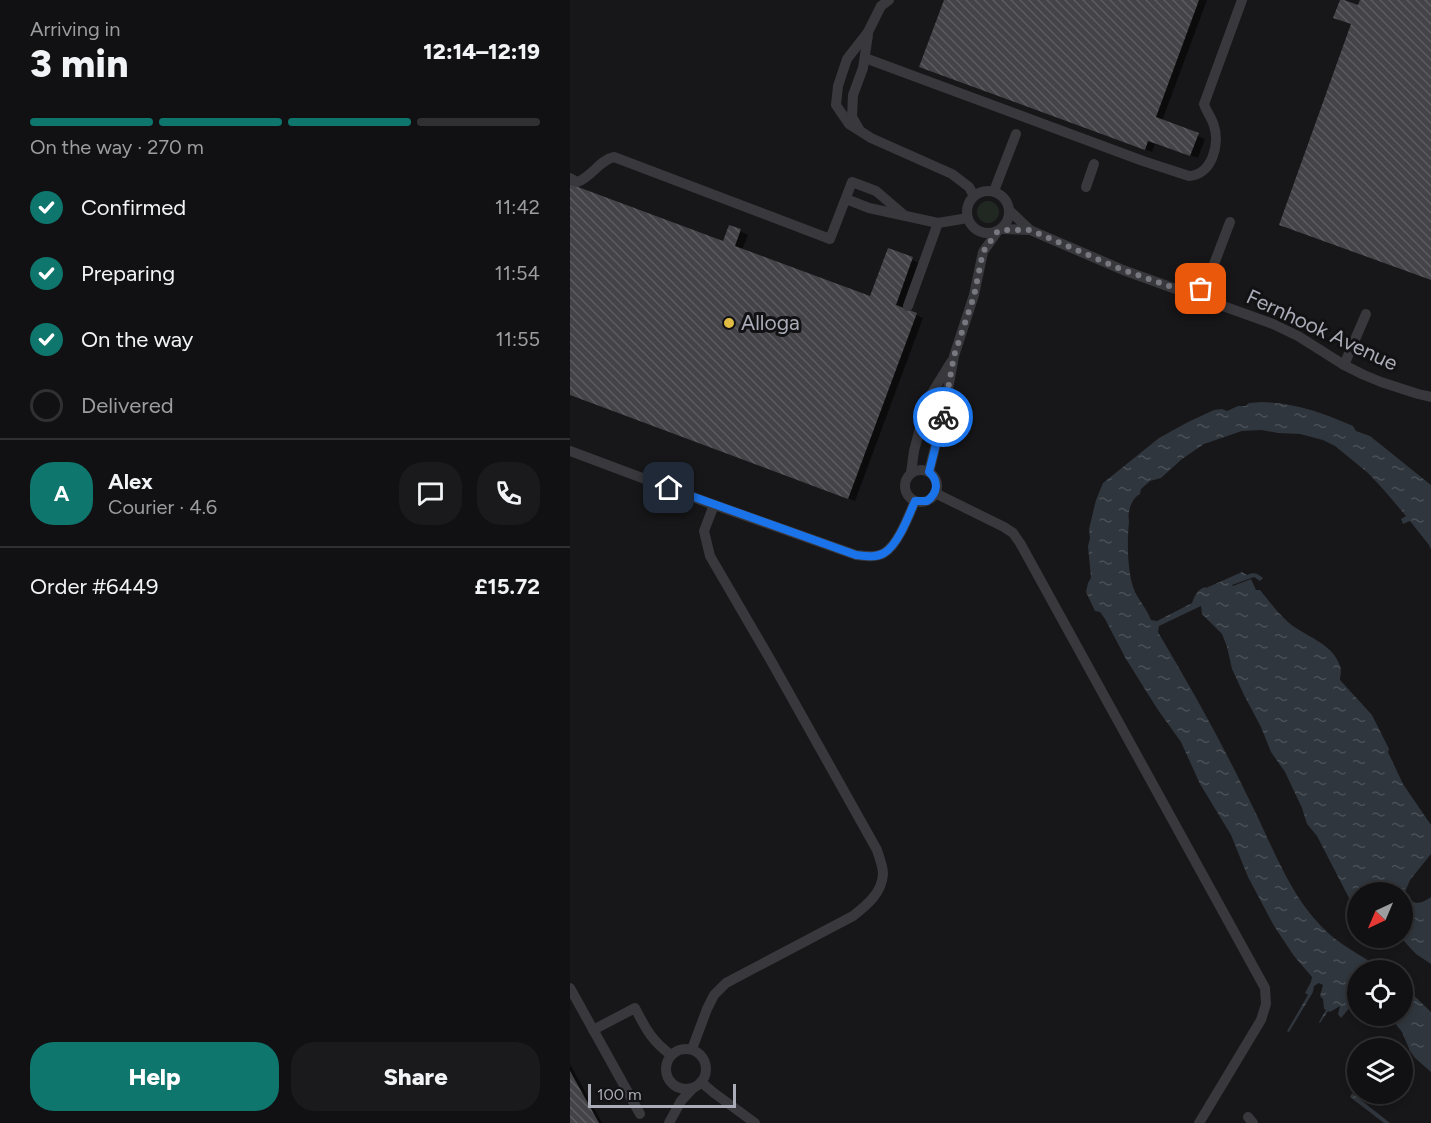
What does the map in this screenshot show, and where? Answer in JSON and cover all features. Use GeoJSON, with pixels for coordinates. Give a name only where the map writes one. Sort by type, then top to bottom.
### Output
{"type":"FeatureCollection","features":[{"type":"Feature","properties":{"kind":"street"},"geometry":{"type":"LineString","coordinates":[[889,0],[881,6],[868,33],[847,59],[838,86],[836,105],[849,124],[861,132],[952,174],[969,187],[974,196]]}},
{"type":"Feature","properties":{"kind":"street"},"geometry":{"type":"LineString","coordinates":[[865,58],[1143,161],[1190,176],[1198,176],[1212,159],[1216,140],[1214,125],[1204,104],[1242,0]]}},
{"type":"Feature","properties":{"kind":"street"},"geometry":{"type":"LineString","coordinates":[[861,132],[852,117],[853,95],[863,68],[868,33]]}},
{"type":"Feature","properties":{"kind":"street"},"geometry":{"type":"LineString","coordinates":[[994,191],[1016,134]]}},
{"type":"Feature","properties":{"kind":"street"},"geometry":{"type":"LineString","coordinates":[[570,178],[577,182],[583,180],[606,159],[614,157],[830,239],[852,182],[876,191],[904,215]]}},
{"type":"Feature","properties":{"kind":"street"},"geometry":{"type":"LineString","coordinates":[[1086,187],[1094,164]]}},
{"type":"Feature","properties":{"kind":"street"},"geometry":{"type":"LineString","coordinates":[[983,252],[1006,224],[1010,211],[1005,199],[994,191],[985,191],[974,196],[968,204],[970,223],[978,231],[984,233],[999,231]]}},
{"type":"Feature","properties":{"kind":"street"},"geometry":{"type":"LineString","coordinates":[[846,199],[869,208],[938,223],[968,218]]}},
{"type":"Feature","properties":{"kind":"street","name":"Fernhook Avenue"},"geometry":{"type":"LineString","coordinates":[[1010,211],[1030,230],[1123,270],[1273,324],[1298,336],[1344,365],[1381,382],[1431,397]]}},
{"type":"Feature","properties":{"kind":"street"},"geometry":{"type":"LineString","coordinates":[[1198,296],[1211,272],[1230,222]]}},
{"type":"Feature","properties":{"kind":"street"},"geometry":{"type":"LineString","coordinates":[[908,306],[938,223]]}},
{"type":"Feature","properties":{"kind":"street","name":"Fernhook Avenue"},"geometry":{"type":"LineString","coordinates":[[999,231],[1030,230]]}},
{"type":"Feature","properties":{"kind":"street"},"geometry":{"type":"LineString","coordinates":[[929,472],[944,411],[954,356],[974,296],[983,252],[978,231]]}},
{"type":"Feature","properties":{"kind":"street"},"geometry":{"type":"LineString","coordinates":[[1344,365],[1366,314]]}},
{"type":"Feature","properties":{"kind":"street"},"geometry":{"type":"LineString","coordinates":[[911,473],[923,470],[929,472],[936,481],[935,493],[927,501],[915,501],[910,498],[905,482],[911,473],[914,451],[927,401],[954,356]]}},
{"type":"Feature","properties":{"kind":"street"},"geometry":{"type":"LineString","coordinates":[[570,451],[856,555],[872,557],[884,554],[895,542],[915,501]]}},
{"type":"Feature","properties":{"kind":"street"},"geometry":{"type":"LineString","coordinates":[[935,493],[1004,527],[1020,543],[1265,988],[1266,1004],[1261,1020],[1199,1123]]}},
{"type":"Feature","properties":{"kind":"street"},"geometry":{"type":"LineString","coordinates":[[692,1049],[714,995],[726,983],[853,916],[879,890],[883,873],[877,850],[710,556],[704,531],[714,505]]}},
{"type":"Feature","properties":{"kind":"street"},"geometry":{"type":"LineString","coordinates":[[570,988],[640,1114]]}},
{"type":"Feature","properties":{"kind":"street"},"geometry":{"type":"LineString","coordinates":[[593,1030],[634,1008],[657,1045],[671,1054]]}},
{"type":"Feature","properties":{"kind":"street"},"geometry":{"type":"LineString","coordinates":[[669,1123],[681,1101],[697,1085],[706,1073],[705,1063],[700,1054],[692,1049],[682,1048],[671,1054],[666,1061],[667,1077],[670,1081],[678,1088],[697,1085],[714,1093],[755,1123]]}},
{"type":"Feature","properties":{"kind":"shaded area"},"geometry":{"type":"Polygon","coordinates":[[[988,201],[996,204],[999,212],[996,220],[988,223],[980,220],[977,212],[980,204],[988,201]]]}},
{"type":"Feature","properties":{"kind":"water"},"geometry":{"type":"Polygon","coordinates":[[[1249,403],[1285,404],[1308,409],[1353,426],[1356,431],[1370,436],[1431,485],[1431,550],[1410,521],[1403,524],[1401,519],[1406,516],[1383,489],[1368,473],[1335,446],[1300,434],[1261,430],[1242,431],[1204,444],[1182,459],[1161,478],[1150,481],[1141,489],[1140,494],[1131,504],[1128,548],[1130,576],[1135,592],[1151,620],[1157,621],[1192,603],[1202,588],[1242,572],[1247,575],[1254,573],[1261,576],[1263,578],[1260,581],[1254,577],[1232,585],[1251,579],[1256,590],[1260,590],[1288,622],[1331,651],[1340,666],[1340,680],[1372,715],[1403,784],[1431,825],[1431,854],[1409,882],[1347,882],[1347,894],[1317,836],[1307,824],[1285,772],[1271,752],[1232,669],[1222,634],[1202,614],[1201,606],[1159,626],[1158,632],[1221,743],[1296,894],[1327,932],[1347,948],[1368,960],[1347,960],[1347,1011],[1341,1018],[1338,1014],[1340,1006],[1328,1011],[1319,1022],[1326,1010],[1320,996],[1323,985],[1319,983],[1314,986],[1313,992],[1289,1032],[1287,1031],[1308,995],[1305,993],[1312,977],[1294,956],[1274,926],[1248,877],[1231,835],[1200,784],[1181,742],[1126,659],[1105,619],[1100,612],[1095,611],[1086,592],[1091,578],[1089,529],[1103,483],[1159,438],[1188,422],[1214,410],[1227,411],[1249,403]]]}},
{"type":"Feature","properties":{"kind":"water"},"geometry":{"type":"Polygon","coordinates":[[[1431,897],[1431,964],[1410,948],[1413,948],[1413,902],[1423,902],[1431,897]]]}},
{"type":"Feature","properties":{"kind":"water"},"geometry":{"type":"Polygon","coordinates":[[[1413,995],[1431,1012],[1431,1072],[1413,1055],[1413,1038],[1405,1038],[1397,1026],[1413,1026],[1413,995]]]}},
{"type":"Feature","properties":{"kind":"water"},"geometry":{"type":"Polygon","coordinates":[[[1359,1104],[1366,1104],[1390,1123],[1384,1123],[1359,1104]]]}},
{"type":"Feature","properties":{"kind":"building"},"geometry":{"type":"Polygon","coordinates":[[[944,0],[1199,0],[1156,117],[1199,133],[1190,156],[1148,141],[1145,150],[919,67],[944,0]]]}},
{"type":"Feature","properties":{"kind":"building"},"geometry":{"type":"Polygon","coordinates":[[[1340,0],[1358,5],[1360,0],[1431,0],[1431,280],[1279,225],[1351,24],[1333,18],[1340,0]]]}},
{"type":"Feature","properties":{"kind":"building"},"geometry":{"type":"Polygon","coordinates":[[[570,184],[723,241],[729,225],[741,229],[735,246],[870,296],[888,248],[913,257],[896,305],[917,313],[848,499],[570,395],[570,184]]]}},
{"type":"Feature","properties":{"kind":"building"},"geometry":{"type":"Polygon","coordinates":[[[570,1071],[599,1123],[570,1123],[570,1071]]]}},
{"type":"Feature","properties":{"kind":"way so far"},"geometry":{"type":"LineString","coordinates":[[943,417],[954,356],[974,296],[983,252],[997,232],[1001,230],[1030,230],[1123,270],[1198,296],[1201,289]]}},
{"type":"Feature","properties":{"kind":"place","name":"Alloga"},"geometry":{"type":"Point","coordinates":[729,323]}},
{"type":"Feature","properties":{"kind":"route"},"geometry":{"type":"LineString","coordinates":[[669,488],[856,555],[872,557],[884,554],[895,542],[915,501],[927,501],[935,493],[936,481],[929,472],[943,417]]}}]}
